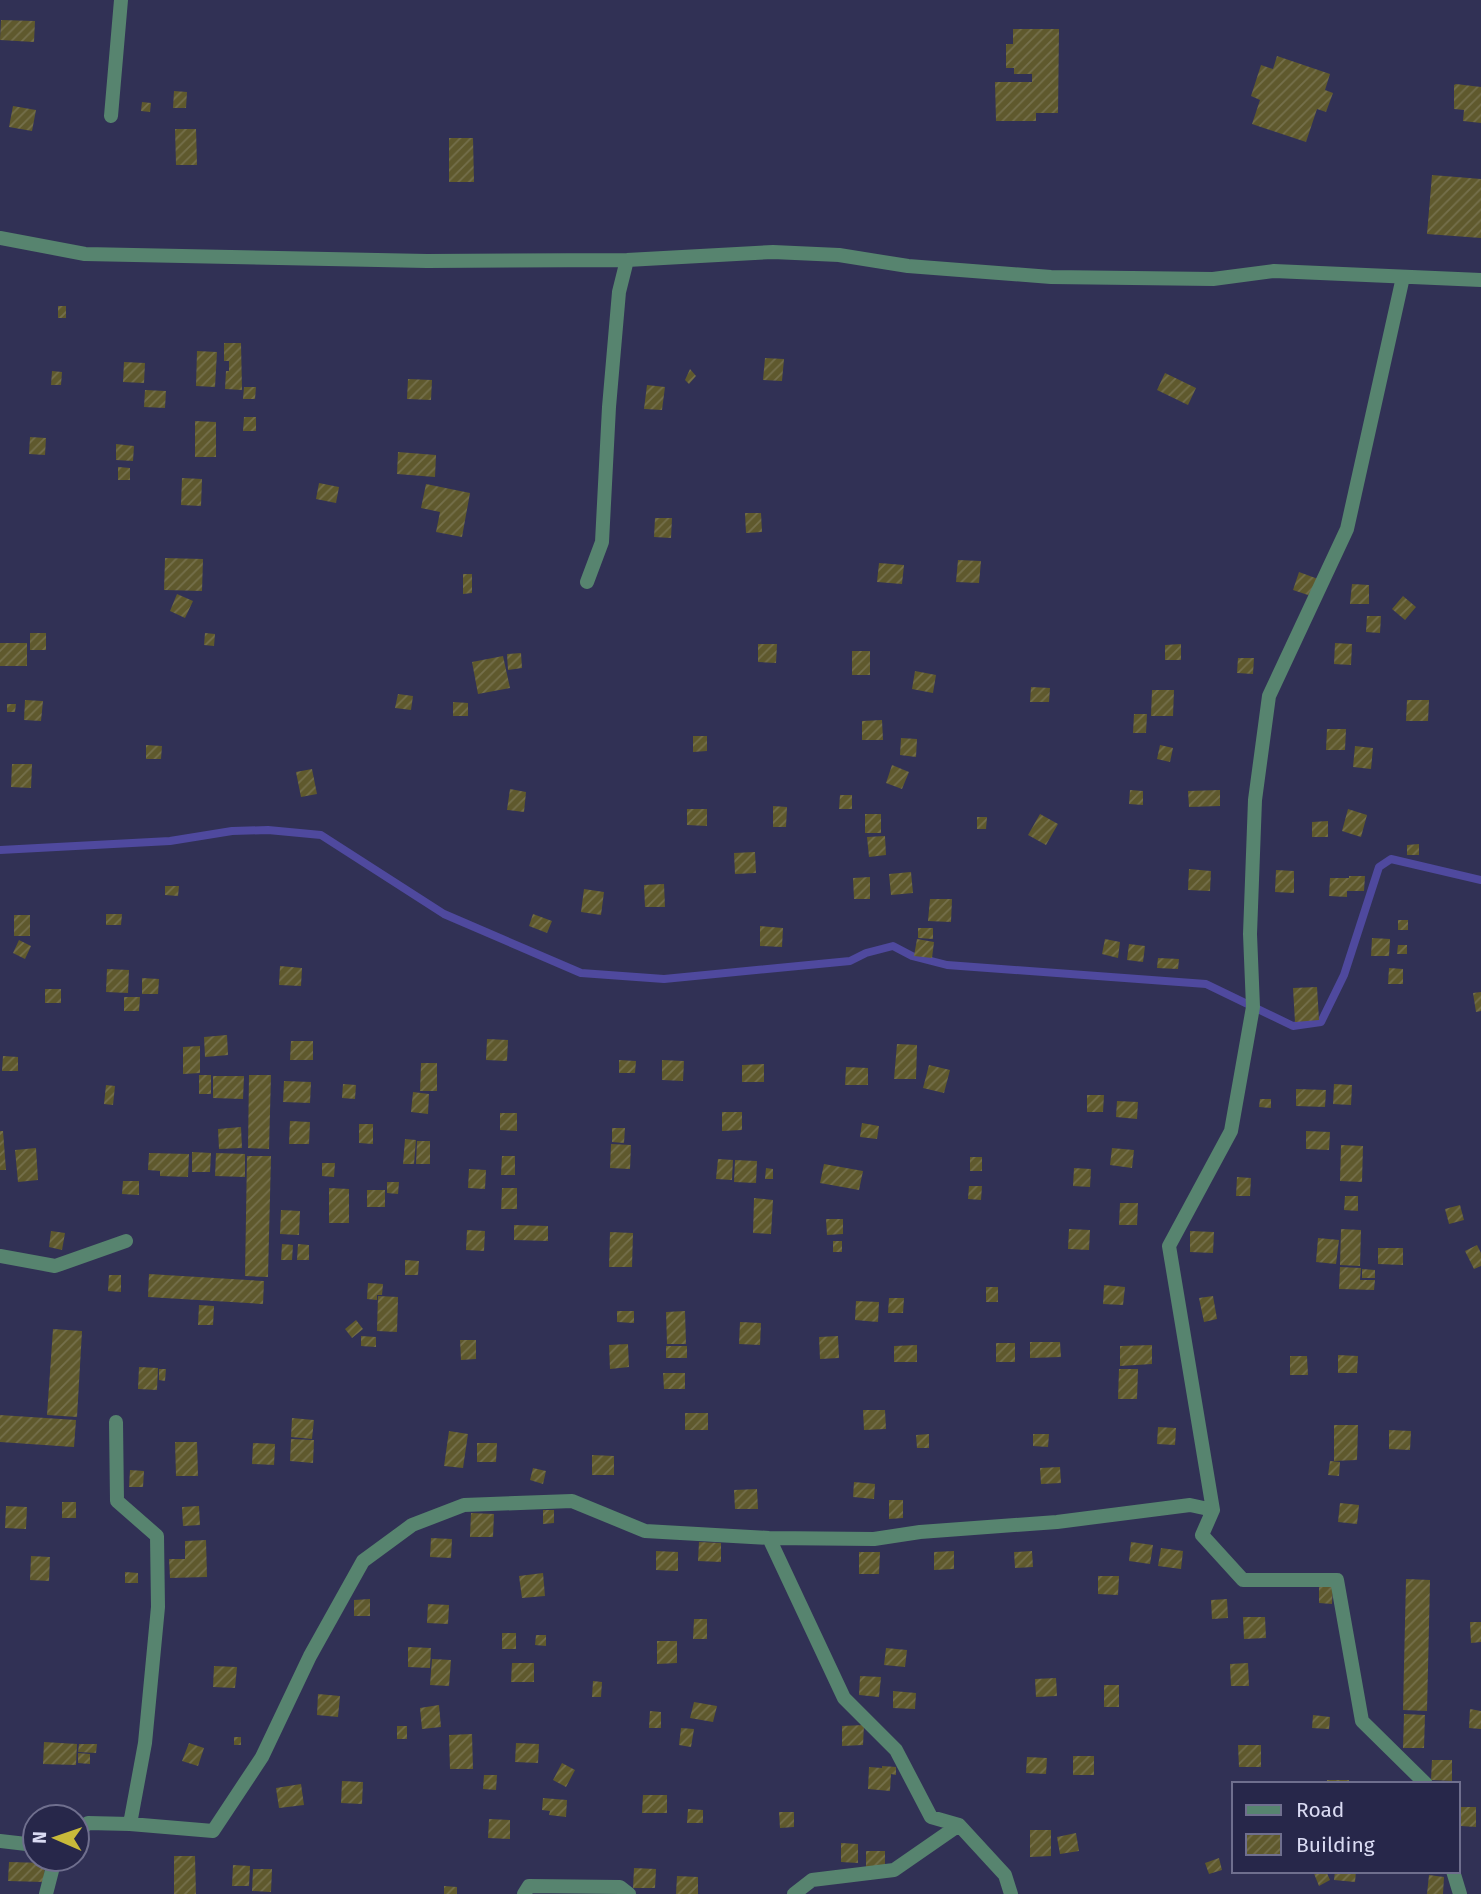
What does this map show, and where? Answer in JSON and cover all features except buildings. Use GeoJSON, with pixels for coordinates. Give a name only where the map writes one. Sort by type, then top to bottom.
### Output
{"type":"FeatureCollection","features":[{"type":"Feature","properties":{"kind":"street"},"geometry":{"type":"LineString","coordinates":[[111,116],[121,0]]}},
{"type":"Feature","properties":{"kind":"street"},"geometry":{"type":"LineString","coordinates":[[0,238],[85,254],[426,261],[628,260],[773,253],[839,255],[908,266],[1051,277],[1213,279],[1273,271],[1481,280]]}},
{"type":"Feature","properties":{"kind":"street"},"geometry":{"type":"LineString","coordinates":[[587,582],[602,542],[609,407],[619,292],[628,260]]}},
{"type":"Feature","properties":{"kind":"street"},"geometry":{"type":"LineString","coordinates":[[1403,277],[1347,530],[1269,696],[1255,800],[1250,934],[1253,1007],[1231,1131],[1169,1246],[1213,1510],[1202,1535],[1243,1580],[1337,1580],[1362,1721],[1424,1782]]}},
{"type":"Feature","properties":{"kind":"street"},"geometry":{"type":"LineString","coordinates":[[0,1256],[55,1266],[126,1241]]}},
{"type":"Feature","properties":{"kind":"street"},"geometry":{"type":"LineString","coordinates":[[116,1422],[117,1501],[157,1536],[158,1607],[147,1729],[130,1824]]}},
{"type":"Feature","properties":{"kind":"street"},"geometry":{"type":"LineString","coordinates":[[91,1823],[213,1831],[261,1757],[310,1656],[363,1561],[412,1525],[464,1505],[572,1501],[645,1531],[769,1538],[874,1539],[920,1532],[1057,1522],[1190,1505],[1213,1510]]}},
{"type":"Feature","properties":{"kind":"street"},"geometry":{"type":"LineString","coordinates":[[769,1538],[844,1698],[896,1749],[931,1817],[959,1825],[1005,1875],[1011,1894]]}},
{"type":"Feature","properties":{"kind":"street"},"geometry":{"type":"LineString","coordinates":[[794,1894],[812,1880],[894,1870],[959,1825]]}},
{"type":"Feature","properties":{"kind":"street"},"geometry":{"type":"LineString","coordinates":[[0,1841],[21,1843]]}},
{"type":"Feature","properties":{"kind":"street"},"geometry":{"type":"LineString","coordinates":[[46,1894],[51,1873]]}},
{"type":"Feature","properties":{"kind":"street"},"geometry":{"type":"LineString","coordinates":[[1454,1873],[1460,1894]]}},
{"type":"Feature","properties":{"kind":"street"},"geometry":{"type":"LineString","coordinates":[[524,1894],[529,1886],[620,1887],[629,1894]]}},
{"type":"Feature","properties":{"kind":"waterway"},"geometry":{"type":"LineString","coordinates":[[0,850],[170,841],[232,831],[268,830],[321,835],[444,914],[581,973],[664,979],[850,961],[866,953],[893,946],[912,956],[947,965],[1206,984],[1293,1026],[1321,1022],[1344,975],[1379,867],[1391,859],[1481,880]]}}]}
